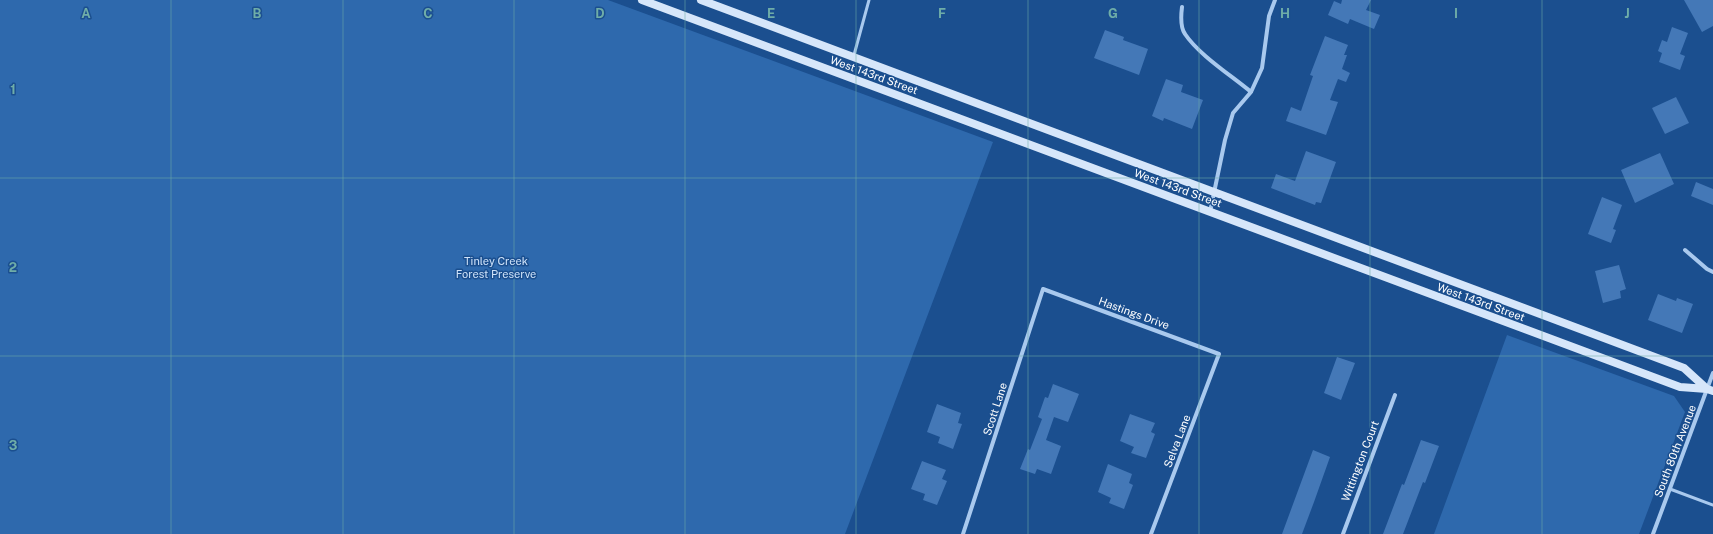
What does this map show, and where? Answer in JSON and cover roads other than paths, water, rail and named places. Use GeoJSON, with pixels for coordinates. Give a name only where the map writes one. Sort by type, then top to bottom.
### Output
{"type":"FeatureCollection","features":[{"type":"Feature","properties":{"kind":"main road","name":"West 143rd Street"},"geometry":{"type":"LineString","coordinates":[[642,0],[1680,387],[1710,390]]}},
{"type":"Feature","properties":{"kind":"main road","name":"West 143rd Street"},"geometry":{"type":"LineString","coordinates":[[701,0],[1684,368],[1710,390]]}},
{"type":"Feature","properties":{"kind":"street"},"geometry":{"type":"LineString","coordinates":[[1210,212],[1225,140],[1233,112],[1251,92],[1262,68],[1269,16],[1275,0]]}},
{"type":"Feature","properties":{"kind":"street"},"geometry":{"type":"LineString","coordinates":[[1182,7],[1181,17],[1184,33],[1198,49],[1251,92]]}},
{"type":"Feature","properties":{"kind":"street"},"geometry":{"type":"LineString","coordinates":[[1685,250],[1707,269],[1713,272]]}},
{"type":"Feature","properties":{"kind":"street","name":"Hastings Drive"},"geometry":{"type":"LineString","coordinates":[[1043,289],[1219,354]]}},
{"type":"Feature","properties":{"kind":"street","name":"Scott Lane"},"geometry":{"type":"LineString","coordinates":[[963,534],[1043,289]]}},
{"type":"Feature","properties":{"kind":"street","name":"Selva Lane"},"geometry":{"type":"LineString","coordinates":[[1151,534],[1219,354]]}},
{"type":"Feature","properties":{"kind":"street","name":"South 80th Avenue"},"geometry":{"type":"LineString","coordinates":[[1653,534],[1710,390],[1713,373]]}},
{"type":"Feature","properties":{"kind":"street","name":"Wittington Court"},"geometry":{"type":"LineString","coordinates":[[1343,534],[1395,395]]}},
{"type":"Feature","properties":{"kind":"lane"},"geometry":{"type":"LineString","coordinates":[[854,57],[870,0]]}},
{"type":"Feature","properties":{"kind":"lane"},"geometry":{"type":"LineString","coordinates":[[1670,489],[1713,505]]}},
{"type":"Feature","properties":{"kind":"park label","name":"Tinley Creek Forest Preserve"},"geometry":{"type":"Point","coordinates":[496,267]}}]}
